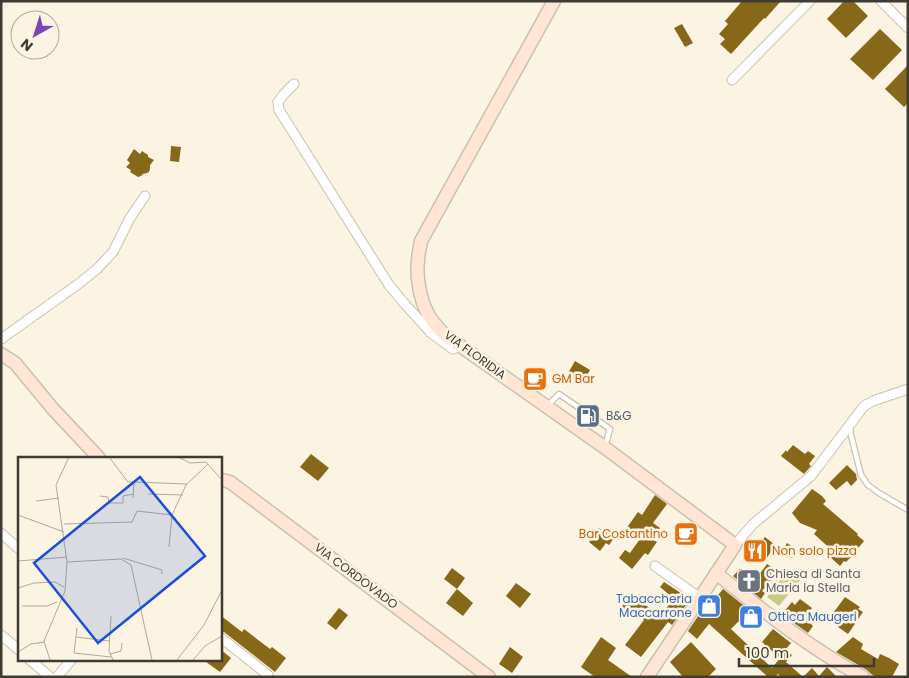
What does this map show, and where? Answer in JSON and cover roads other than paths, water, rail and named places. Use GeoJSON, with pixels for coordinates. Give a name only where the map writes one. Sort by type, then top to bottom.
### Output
{"type":"FeatureCollection","features":[{"type":"Feature","properties":{"kind":"street","name":"VIA FLORIDIA"},"geometry":{"type":"LineString","coordinates":[[554,1],[421,241],[418,279],[422,299],[435,325],[445,335],[604,447],[734,545]]}},
{"type":"Feature","properties":{"kind":"street"},"geometry":{"type":"LineString","coordinates":[[732,80],[810,1]]}},
{"type":"Feature","properties":{"kind":"street"},"geometry":{"type":"LineString","coordinates":[[881,1],[908,28]]}},
{"type":"Feature","properties":{"kind":"street"},"geometry":{"type":"LineString","coordinates":[[294,84],[278,102],[279,110],[389,285],[431,332],[453,348],[460,346]]}},
{"type":"Feature","properties":{"kind":"street"},"geometry":{"type":"LineString","coordinates":[[1,339],[77,286],[97,269],[113,252],[130,218],[144,196]]}},
{"type":"Feature","properties":{"kind":"street"},"geometry":{"type":"LineString","coordinates":[[1,354],[15,363],[53,409],[98,457]]}},
{"type":"Feature","properties":{"kind":"street"},"geometry":{"type":"LineString","coordinates":[[647,677],[734,545],[753,524],[811,476],[864,406],[908,389]]}},
{"type":"Feature","properties":{"kind":"street","name":"VIA CORDOVADO"},"geometry":{"type":"LineString","coordinates":[[221,480],[230,482],[489,677]]}},
{"type":"Feature","properties":{"kind":"street"},"geometry":{"type":"LineString","coordinates":[[1,533],[18,548]]}},
{"type":"Feature","properties":{"kind":"street"},"geometry":{"type":"LineString","coordinates":[[655,566],[700,598]]}},
{"type":"Feature","properties":{"kind":"street"},"geometry":{"type":"LineString","coordinates":[[716,573],[798,637],[863,677]]}},
{"type":"Feature","properties":{"kind":"street"},"geometry":{"type":"LineString","coordinates":[[1,635],[18,649]]}},
{"type":"Feature","properties":{"kind":"street"},"geometry":{"type":"LineString","coordinates":[[221,638],[268,675],[267,677]]}},
{"type":"Feature","properties":{"kind":"street"},"geometry":{"type":"LineString","coordinates":[[30,660],[50,677]]}},
{"type":"Feature","properties":{"kind":"street"},"geometry":{"type":"LineString","coordinates":[[57,677],[71,660]]}},
{"type":"Feature","properties":{"kind":"lane"},"geometry":{"type":"LineString","coordinates":[[546,406],[559,394],[610,429],[604,447]]}},
{"type":"Feature","properties":{"kind":"lane"},"geometry":{"type":"LineString","coordinates":[[850,425],[850,435],[861,475],[868,485],[908,510]]}},
{"type":"Feature","properties":{"kind":"place","name":"GM Bar"},"geometry":{"type":"Point","coordinates":[535,379]}},
{"type":"Feature","properties":{"kind":"place","name":"B&G"},"geometry":{"type":"Point","coordinates":[588,416]}},
{"type":"Feature","properties":{"kind":"place","name":"Bar Costantino"},"geometry":{"type":"Point","coordinates":[686,534]}},
{"type":"Feature","properties":{"kind":"place","name":"Non solo pizza"},"geometry":{"type":"Point","coordinates":[755,551]}},
{"type":"Feature","properties":{"kind":"place","name":"Chiesa di Santa Maria la Stella"},"geometry":{"type":"Point","coordinates":[749,581]}},
{"type":"Feature","properties":{"kind":"place","name":"Tabaccheria Maccarrone"},"geometry":{"type":"Point","coordinates":[709,606]}},
{"type":"Feature","properties":{"kind":"place","name":"Ottica Maugeri"},"geometry":{"type":"Point","coordinates":[751,617]}}]}
